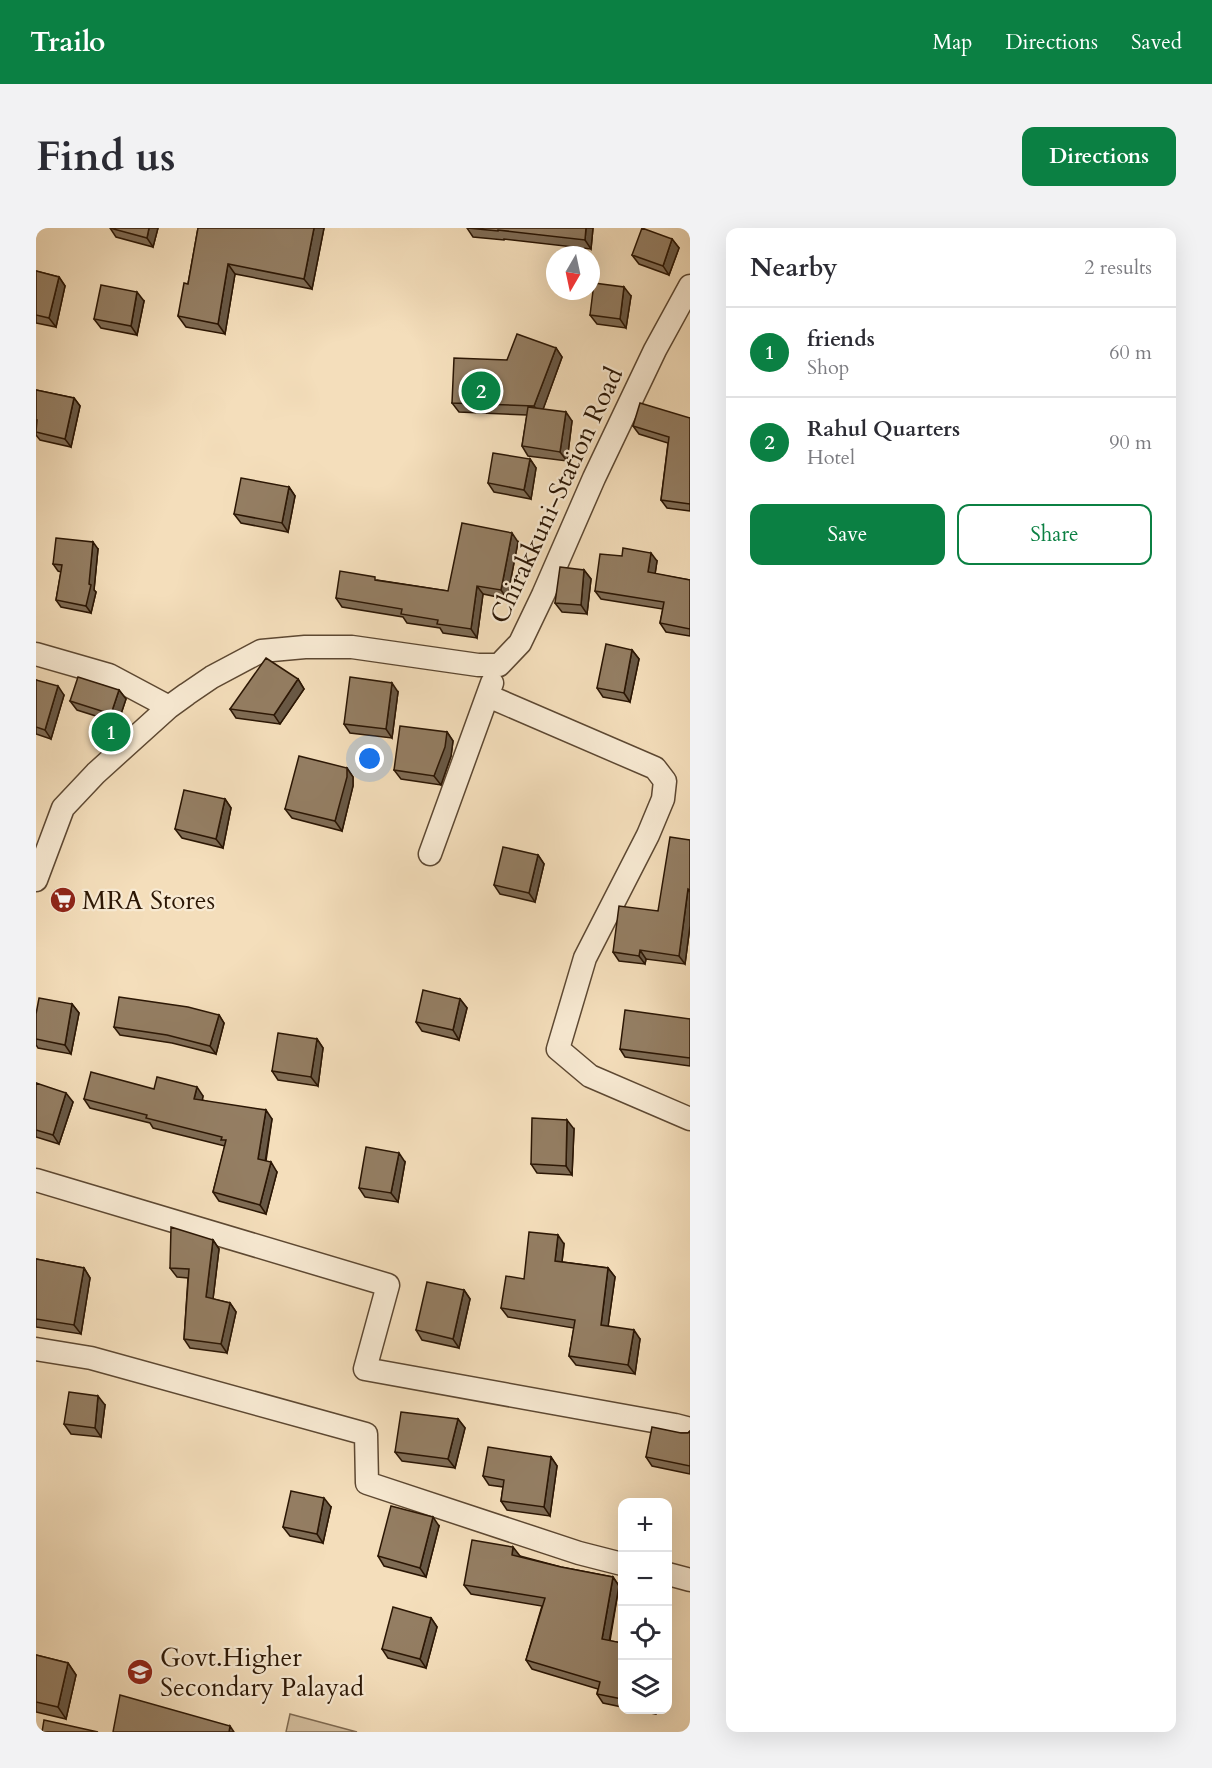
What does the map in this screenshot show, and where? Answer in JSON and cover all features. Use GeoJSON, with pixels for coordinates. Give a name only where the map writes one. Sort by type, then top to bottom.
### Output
{"type":"FeatureCollection","features":[{"type":"Feature","properties":{"kind":"street","name":"Chirakkuni-Station Road"},"geometry":{"type":"LineString","coordinates":[[499,665],[520,643],[594,478],[655,350],[680,325],[690,286]]}},
{"type":"Feature","properties":{"kind":"street"},"geometry":{"type":"LineString","coordinates":[[36,880],[63,807],[96,773],[169,707],[212,677],[261,651],[305,647],[352,647],[499,665],[430,854]]}},
{"type":"Feature","properties":{"kind":"street"},"geometry":{"type":"LineString","coordinates":[[36,654],[109,675],[169,707]]}},
{"type":"Feature","properties":{"kind":"street"},"geometry":{"type":"LineString","coordinates":[[488,696],[655,768],[665,781],[663,799],[648,835],[585,957],[558,1049],[590,1076],[690,1119]]}},
{"type":"Feature","properties":{"kind":"street"},"geometry":{"type":"LineString","coordinates":[[36,1180],[388,1285],[365,1369],[690,1429]]}},
{"type":"Feature","properties":{"kind":"street"},"geometry":{"type":"LineString","coordinates":[[36,1349],[91,1358],[366,1434],[368,1483],[579,1553],[618,1563]]}},
{"type":"Feature","properties":{"kind":"street"},"geometry":{"type":"LineString","coordinates":[[672,1575],[690,1580]]}},
{"type":"Feature","properties":{"kind":"shaded area"},"geometry":{"type":"Polygon","coordinates":[[[290,1714],[357,1732],[286,1732],[290,1714]]]}},
{"type":"Feature","properties":{"kind":"building"},"geometry":{"type":"Polygon","coordinates":[[[110,228],[149,228],[147,238],[110,228]]]}},
{"type":"Feature","properties":{"kind":"building"},"geometry":{"type":"Polygon","coordinates":[[[198,228],[314,228],[304,279],[228,264],[218,324],[178,316],[184,283],[188,284],[198,228]]]}},
{"type":"Feature","properties":{"kind":"building"},"geometry":{"type":"Polygon","coordinates":[[[467,228],[586,228],[585,240],[467,228]]]}},
{"type":"Feature","properties":{"kind":"building"},"geometry":{"type":"Polygon","coordinates":[[[642,228],[672,239],[663,266],[632,255],[642,228]]]}},
{"type":"Feature","properties":{"kind":"building"},"geometry":{"type":"Polygon","coordinates":[[[36,271],[59,277],[49,318],[36,315],[36,271]]]}},
{"type":"Feature","properties":{"kind":"building"},"geometry":{"type":"Polygon","coordinates":[[[600,284],[624,287],[620,319],[590,315],[592,300],[600,300],[600,284]]]}},
{"type":"Feature","properties":{"kind":"building"},"geometry":{"type":"Polygon","coordinates":[[[101,285],[137,292],[131,326],[94,319],[101,285]]]}},
{"type":"Feature","properties":{"kind":"building"},"geometry":{"type":"Polygon","coordinates":[[[517,334],[556,348],[534,406],[452,403],[454,358],[507,360],[517,334]]]}},
{"type":"Feature","properties":{"kind":"building"},"geometry":{"type":"Polygon","coordinates":[[[36,390],[74,398],[65,439],[36,432],[36,390]]]}},
{"type":"Feature","properties":{"kind":"building"},"geometry":{"type":"Polygon","coordinates":[[[640,403],[690,418],[690,504],[661,500],[669,437],[633,426],[640,403]]]}},
{"type":"Feature","properties":{"kind":"building"},"geometry":{"type":"Polygon","coordinates":[[[528,407],[566,412],[560,452],[522,446],[528,407]]]}},
{"type":"Feature","properties":{"kind":"building"},"geometry":{"type":"Polygon","coordinates":[[[493,453],[530,459],[524,490],[488,483],[493,453]]]}},
{"type":"Feature","properties":{"kind":"building"},"geometry":{"type":"Polygon","coordinates":[[[241,478],[289,487],[282,523],[234,514],[241,478]]]}},
{"type":"Feature","properties":{"kind":"building"},"geometry":{"type":"Polygon","coordinates":[[[462,523],[512,533],[501,590],[477,586],[471,629],[437,624],[438,620],[401,614],[402,609],[336,598],[340,571],[375,577],[375,580],[448,591],[462,523]]]}},
{"type":"Feature","properties":{"kind":"building"},"geometry":{"type":"Polygon","coordinates":[[[56,538],[93,542],[89,584],[91,585],[86,606],[56,600],[62,565],[53,564],[56,538]]]}},
{"type":"Feature","properties":{"kind":"building"},"geometry":{"type":"Polygon","coordinates":[[[623,548],[651,553],[648,572],[690,580],[690,629],[660,623],[664,602],[595,591],[600,554],[622,556],[623,548]]]}},
{"type":"Feature","properties":{"kind":"building"},"geometry":{"type":"Polygon","coordinates":[[[560,567],[584,570],[581,605],[555,603],[560,567]]]}},
{"type":"Feature","properties":{"kind":"building"},"geometry":{"type":"Polygon","coordinates":[[[606,644],[632,650],[624,693],[597,688],[606,644]]]}},
{"type":"Feature","properties":{"kind":"building"},"geometry":{"type":"Polygon","coordinates":[[[266,658],[298,679],[274,715],[230,709],[266,658]]]}},
{"type":"Feature","properties":{"kind":"building"},"geometry":{"type":"Polygon","coordinates":[[[78,677],[119,690],[111,714],[70,701],[78,677]]]}},
{"type":"Feature","properties":{"kind":"building"},"geometry":{"type":"Polygon","coordinates":[[[350,677],[392,683],[386,729],[344,724],[350,677]]]}},
{"type":"Feature","properties":{"kind":"building"},"geometry":{"type":"Polygon","coordinates":[[[36,680],[58,686],[45,730],[36,727],[36,680]]]}},
{"type":"Feature","properties":{"kind":"building"},"geometry":{"type":"Polygon","coordinates":[[[400,726],[447,732],[445,747],[434,776],[394,770],[400,726]]]}},
{"type":"Feature","properties":{"kind":"building"},"geometry":{"type":"Polygon","coordinates":[[[299,756],[347,768],[347,777],[335,821],[285,809],[299,756]]]}},
{"type":"Feature","properties":{"kind":"building"},"geometry":{"type":"Polygon","coordinates":[[[184,790],[225,799],[216,839],[175,829],[184,790]]]}},
{"type":"Feature","properties":{"kind":"building"},"geometry":{"type":"Polygon","coordinates":[[[670,837],[690,840],[690,890],[688,889],[679,956],[640,950],[639,956],[613,952],[619,906],[658,911],[670,837]]]}},
{"type":"Feature","properties":{"kind":"building"},"geometry":{"type":"Polygon","coordinates":[[[503,847],[538,855],[529,893],[494,885],[503,847]]]}},
{"type":"Feature","properties":{"kind":"building"},"geometry":{"type":"Polygon","coordinates":[[[423,990],[460,999],[453,1030],[416,1022],[423,990]]]}},
{"type":"Feature","properties":{"kind":"building"},"geometry":{"type":"Polygon","coordinates":[[[119,997],[188,1007],[219,1015],[210,1046],[167,1035],[114,1027],[119,997]]]}},
{"type":"Feature","properties":{"kind":"building"},"geometry":{"type":"Polygon","coordinates":[[[39,998],[72,1004],[65,1045],[36,1039],[36,1014],[39,998]]]}},
{"type":"Feature","properties":{"kind":"building"},"geometry":{"type":"Polygon","coordinates":[[[625,1010],[690,1019],[690,1058],[620,1049],[625,1010]]]}},
{"type":"Feature","properties":{"kind":"building"},"geometry":{"type":"Polygon","coordinates":[[[278,1033],[317,1039],[311,1077],[272,1071],[278,1033]]]}},
{"type":"Feature","properties":{"kind":"building"},"geometry":{"type":"Polygon","coordinates":[[[91,1072],[154,1089],[157,1077],[197,1087],[194,1099],[266,1110],[258,1159],[271,1162],[260,1205],[213,1192],[226,1140],[221,1140],[222,1137],[146,1118],[147,1115],[84,1099],[91,1072]]]}},
{"type":"Feature","properties":{"kind":"building"},"geometry":{"type":"Polygon","coordinates":[[[36,1083],[66,1093],[53,1135],[36,1130],[36,1083]]]}},
{"type":"Feature","properties":{"kind":"building"},"geometry":{"type":"Polygon","coordinates":[[[532,1118],[567,1120],[566,1166],[531,1164],[532,1118]]]}},
{"type":"Feature","properties":{"kind":"building"},"geometry":{"type":"Polygon","coordinates":[[[366,1147],[399,1153],[391,1193],[359,1188],[366,1147]]]}},
{"type":"Feature","properties":{"kind":"building"},"geometry":{"type":"Polygon","coordinates":[[[171,1227],[213,1240],[206,1297],[230,1303],[221,1344],[184,1339],[189,1269],[170,1268],[171,1227]]]}},
{"type":"Feature","properties":{"kind":"building"},"geometry":{"type":"Polygon","coordinates":[[[529,1232],[558,1235],[555,1261],[608,1268],[601,1325],[634,1330],[628,1365],[569,1356],[575,1320],[501,1308],[506,1276],[524,1279],[529,1232]]]}},
{"type":"Feature","properties":{"kind":"building"},"geometry":{"type":"Polygon","coordinates":[[[36,1259],[84,1268],[74,1325],[36,1319],[36,1259]]]}},
{"type":"Feature","properties":{"kind":"building"},"geometry":{"type":"Polygon","coordinates":[[[427,1282],[464,1290],[453,1339],[416,1330],[427,1282]]]}},
{"type":"Feature","properties":{"kind":"building"},"geometry":{"type":"Polygon","coordinates":[[[69,1392],[98,1396],[95,1428],[64,1424],[69,1392]]]}},
{"type":"Feature","properties":{"kind":"building"},"geometry":{"type":"Polygon","coordinates":[[[401,1412],[458,1419],[448,1459],[395,1452],[401,1412]]]}},
{"type":"Feature","properties":{"kind":"building"},"geometry":{"type":"Polygon","coordinates":[[[652,1427],[681,1433],[690,1431],[690,1466],[646,1457],[652,1427]]]}},
{"type":"Feature","properties":{"kind":"building"},"geometry":{"type":"Polygon","coordinates":[[[488,1447],[551,1457],[544,1507],[501,1501],[504,1480],[483,1476],[488,1447]]]}},
{"type":"Feature","properties":{"kind":"building"},"geometry":{"type":"Polygon","coordinates":[[[291,1491],[324,1498],[317,1534],[283,1527],[291,1491]]]}},
{"type":"Feature","properties":{"kind":"building"},"geometry":{"type":"Polygon","coordinates":[[[391,1506],[433,1517],[420,1568],[378,1556],[391,1506]]]}},
{"type":"Feature","properties":{"kind":"building"},"geometry":{"type":"Polygon","coordinates":[[[472,1540],[513,1547],[512,1555],[613,1577],[602,1639],[618,1642],[618,1698],[597,1694],[600,1682],[526,1660],[545,1598],[464,1585],[472,1540]]]}},
{"type":"Feature","properties":{"kind":"building"},"geometry":{"type":"Polygon","coordinates":[[[393,1607],[431,1618],[420,1659],[382,1649],[393,1607]]]}},
{"type":"Feature","properties":{"kind":"building"},"geometry":{"type":"Polygon","coordinates":[[[36,1655],[68,1663],[58,1707],[36,1702],[36,1655]]]}},
{"type":"Feature","properties":{"kind":"building"},"geometry":{"type":"Polygon","coordinates":[[[120,1695],[230,1726],[229,1732],[113,1732],[120,1695]]]}},
{"type":"Feature","properties":{"kind":"building"},"geometry":{"type":"Polygon","coordinates":[[[44,1720],[98,1732],[42,1732],[44,1720]]]}},
{"type":"Feature","properties":{"kind":"place","name":"Rahul Quarters"},"geometry":{"type":"Point","coordinates":[481,391]}},
{"type":"Feature","properties":{"kind":"place","name":"friends"},"geometry":{"type":"Point","coordinates":[111,732]}},
{"type":"Feature","properties":{"kind":"place","name":"MRA Stores"},"geometry":{"type":"Point","coordinates":[63,900]}},
{"type":"Feature","properties":{"kind":"place","name":"Govt.Higher Secondary Palayad"},"geometry":{"type":"Point","coordinates":[140,1672]}}]}
